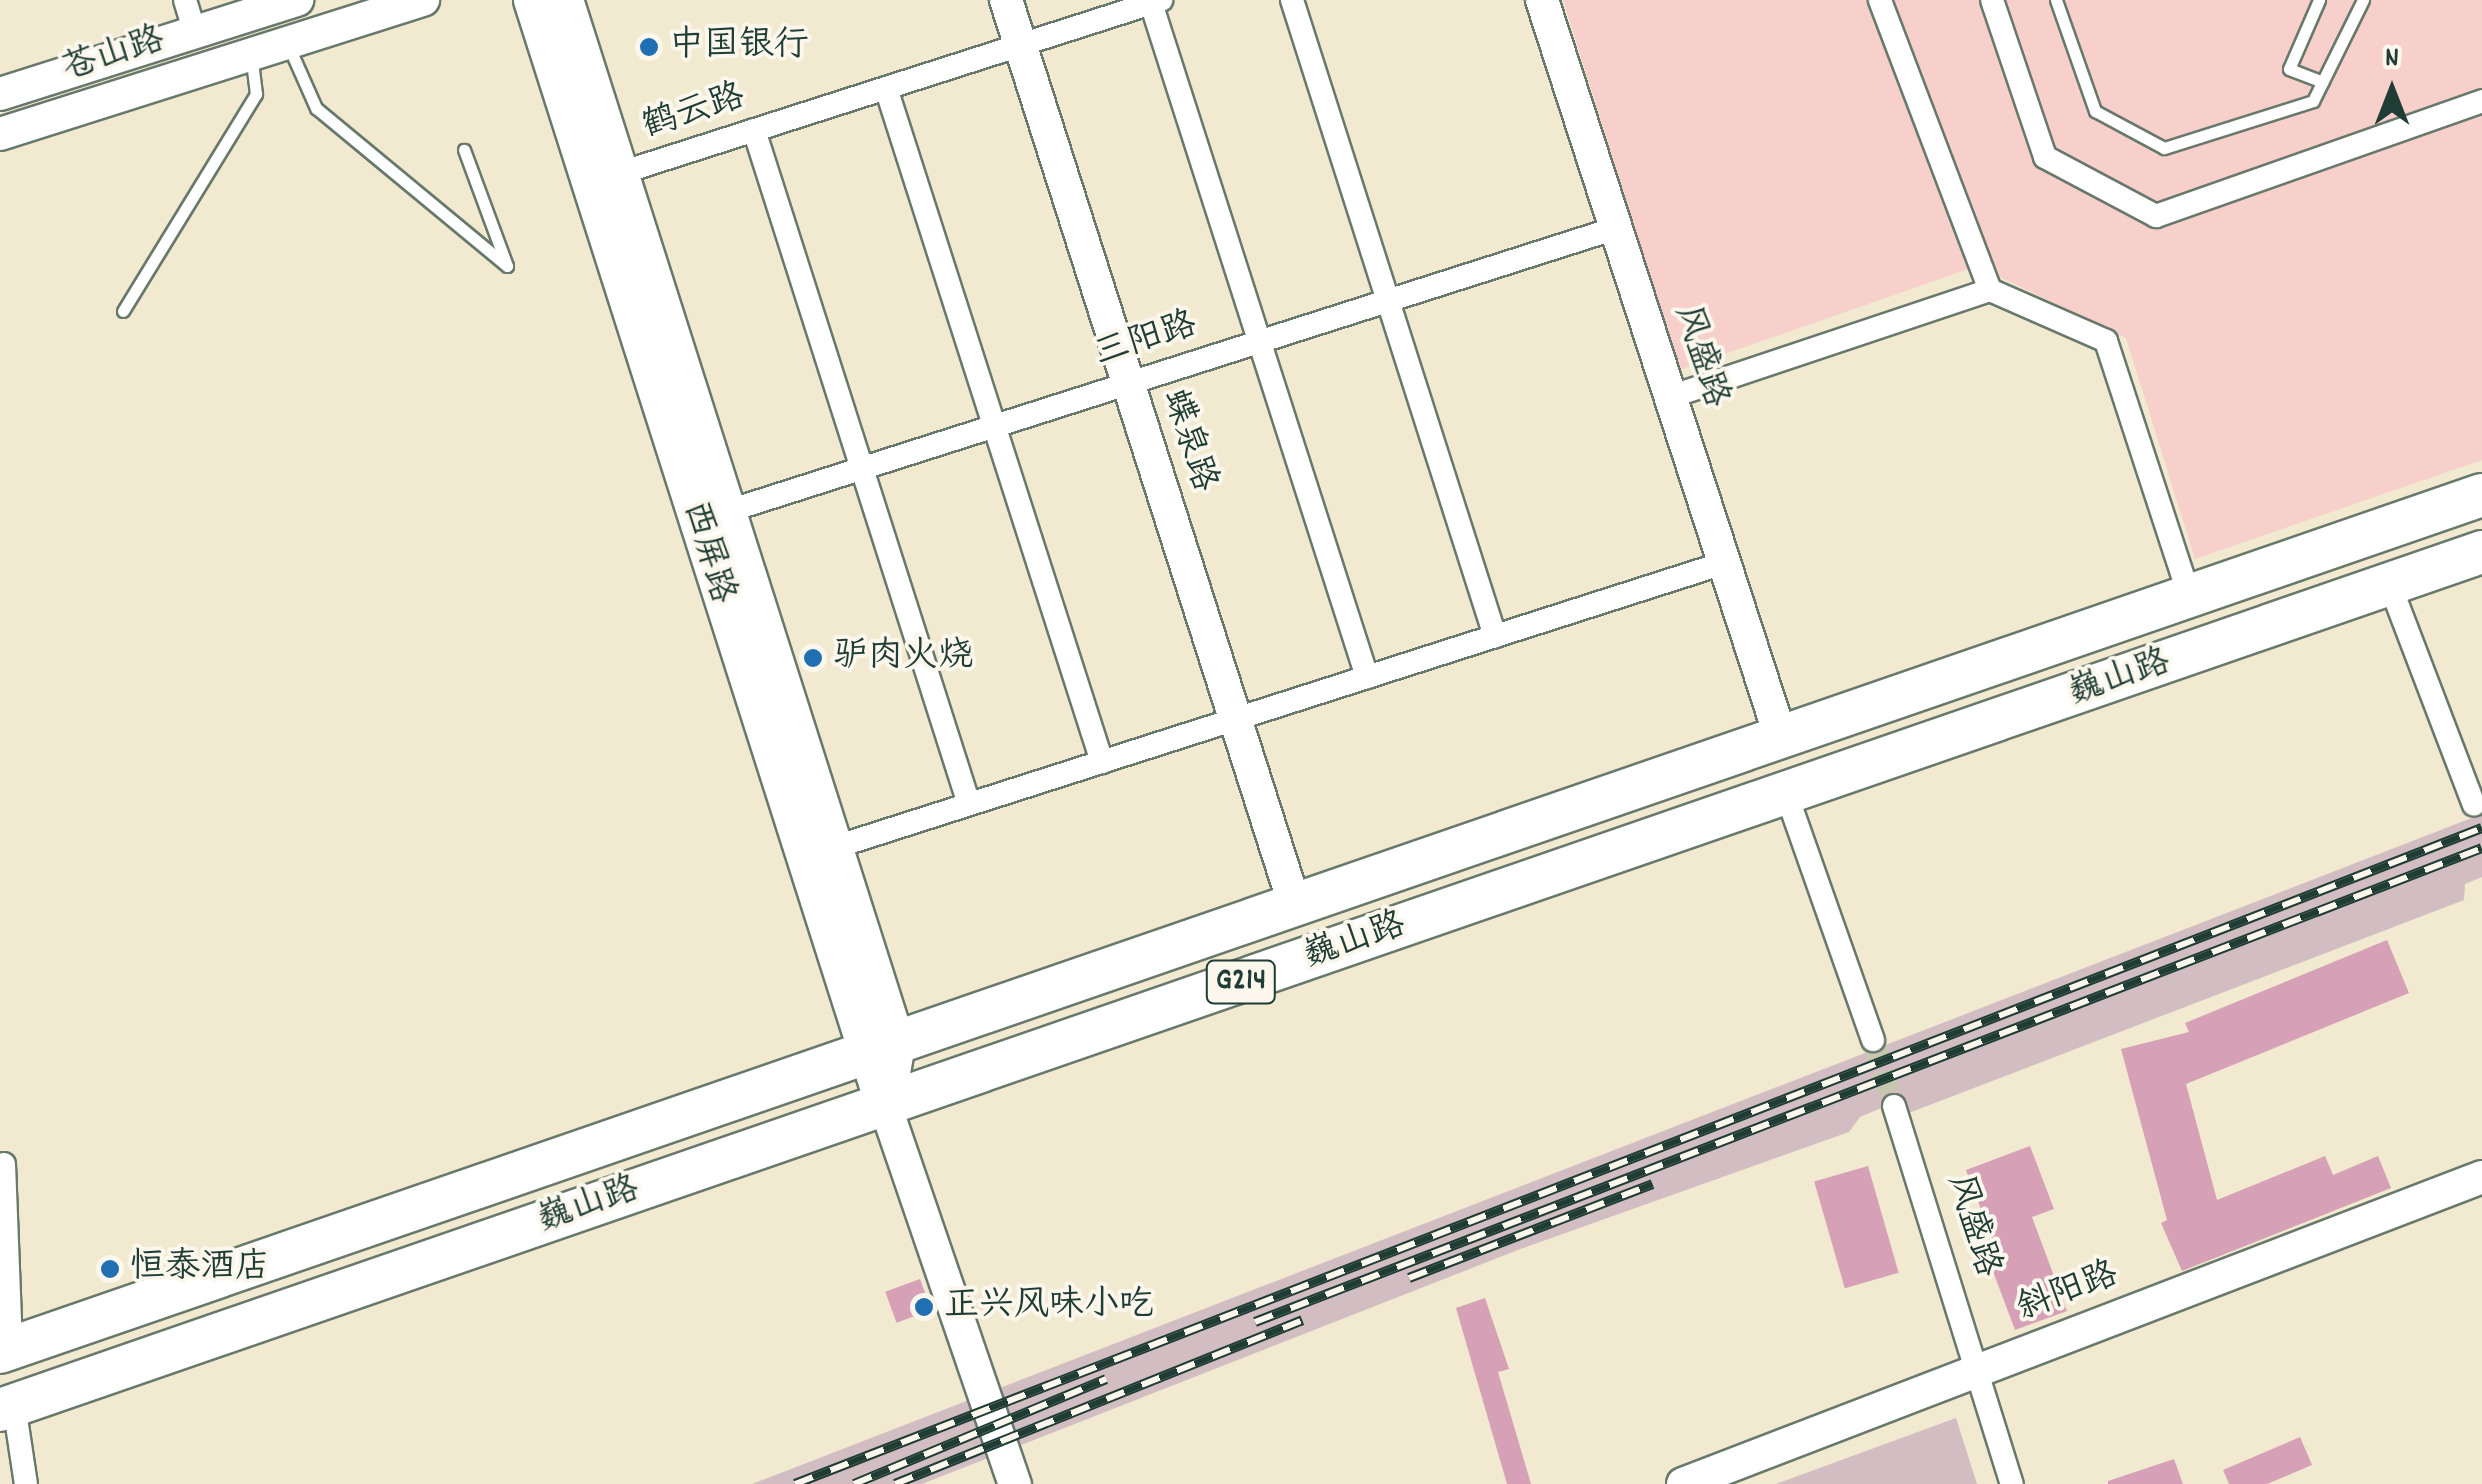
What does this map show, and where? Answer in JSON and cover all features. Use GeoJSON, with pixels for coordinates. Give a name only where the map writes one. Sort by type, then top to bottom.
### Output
{"type":"FeatureCollection","features":[{"type":"Feature","properties":{"kind":"highway","name":"巍山路"},"geometry":{"type":"LineString","coordinates":[[6,1350],[2482,496]]}},
{"type":"Feature","properties":{"kind":"highway"},"geometry":{"type":"LineString","coordinates":[[2370,534],[2390,584]]}},
{"type":"Feature","properties":{"kind":"highway","name":"巍山路"},"geometry":{"type":"LineString","coordinates":[[7,1407],[2482,552]]}},
{"type":"Feature","properties":{"kind":"highway"},"geometry":{"type":"LineString","coordinates":[[1781,738],[1786,793]]}},
{"type":"Feature","properties":{"kind":"highway"},"geometry":{"type":"LineString","coordinates":[[6,1350],[7,1407]]}},
{"type":"Feature","properties":{"kind":"main road","name":"西屏路"},"geometry":{"type":"LineString","coordinates":[[534,0],[605,178],[880,1049],[885,1104]]}},
{"type":"Feature","properties":{"kind":"main road","name":"西屏路"},"geometry":{"type":"LineString","coordinates":[[564,0],[605,178]]}},
{"type":"Feature","properties":{"kind":"street"},"geometry":{"type":"LineString","coordinates":[[185,0],[196,32]]}},
{"type":"Feature","properties":{"kind":"street","name":"苍山路"},"geometry":{"type":"LineString","coordinates":[[0,94],[296,0]]}},
{"type":"Feature","properties":{"kind":"street","name":"苍山路"},"geometry":{"type":"LineString","coordinates":[[0,134],[424,0]]}},
{"type":"Feature","properties":{"kind":"street","name":"蝶泉路"},"geometry":{"type":"LineString","coordinates":[[1006,0],[1295,906]]}},
{"type":"Feature","properties":{"kind":"street"},"geometry":{"type":"LineString","coordinates":[[1292,0],[1495,636]]}},
{"type":"Feature","properties":{"kind":"street","name":"风盛路"},"geometry":{"type":"LineString","coordinates":[[1542,0],[1781,738]]}},
{"type":"Feature","properties":{"kind":"street"},"geometry":{"type":"LineString","coordinates":[[1880,0],[1990,290]]}},
{"type":"Feature","properties":{"kind":"street"},"geometry":{"type":"LineString","coordinates":[[1992,0],[2045,157],[2156,216],[2482,100]]}},
{"type":"Feature","properties":{"kind":"street"},"geometry":{"type":"LineString","coordinates":[[1156,2],[1367,677]]}},
{"type":"Feature","properties":{"kind":"street","name":"鹤云路"},"geometry":{"type":"LineString","coordinates":[[605,178],[1156,2]]}},
{"type":"Feature","properties":{"kind":"street"},"geometry":{"type":"LineString","coordinates":[[886,88],[1102,762]]}},
{"type":"Feature","properties":{"kind":"street"},"geometry":{"type":"LineString","coordinates":[[754,130],[969,804]]}},
{"type":"Feature","properties":{"kind":"street","name":"三阳路"},"geometry":{"type":"LineString","coordinates":[[712,517],[1616,228]]}},
{"type":"Feature","properties":{"kind":"street"},"geometry":{"type":"LineString","coordinates":[[1670,397],[1990,290],[2106,341],[2190,598]]}},
{"type":"Feature","properties":{"kind":"street"},"geometry":{"type":"LineString","coordinates":[[818,852],[1724,563]]}},
{"type":"Feature","properties":{"kind":"street"},"geometry":{"type":"LineString","coordinates":[[2390,584],[2474,804]]}},
{"type":"Feature","properties":{"kind":"street"},"geometry":{"type":"LineString","coordinates":[[1786,793],[1873,1040]]}},
{"type":"Feature","properties":{"kind":"street","name":"西屏路"},"geometry":{"type":"LineString","coordinates":[[885,1104],[1015,1484]]}},
{"type":"Feature","properties":{"kind":"street","name":"风盛路"},"geometry":{"type":"LineString","coordinates":[[1894,1106],[2012,1484]]}},
{"type":"Feature","properties":{"kind":"street"},"geometry":{"type":"LineString","coordinates":[[4,1164],[6,1350]]}},
{"type":"Feature","properties":{"kind":"street","name":"斜阳路"},"geometry":{"type":"LineString","coordinates":[[1683,1484],[2482,1176]]}},
{"type":"Feature","properties":{"kind":"street"},"geometry":{"type":"LineString","coordinates":[[7,1407],[26,1484]]}},
{"type":"Feature","properties":{"kind":"lane"},"geometry":{"type":"LineString","coordinates":[[2056,0],[2095,112],[2164,148],[2313,102],[2364,0]]}},
{"type":"Feature","properties":{"kind":"lane"},"geometry":{"type":"LineString","coordinates":[[2319,0],[2289,69],[2323,82]]}},
{"type":"Feature","properties":{"kind":"lane"},"geometry":{"type":"LineString","coordinates":[[287,43],[316,108],[506,266],[464,150]]}},
{"type":"Feature","properties":{"kind":"lane"},"geometry":{"type":"LineString","coordinates":[[123,311],[256,94],[252,54]]}},
{"type":"Feature","properties":{"kind":"shaded area"},"geometry":{"type":"Polygon","coordinates":[[[1563,0],[2482,0],[2482,460],[2195,559],[2126,338],[1977,266],[1679,370],[1563,0]]]}},
{"type":"Feature","properties":{"kind":"shaded area"},"geometry":{"type":"Polygon","coordinates":[[[2482,814],[2482,877],[2465,884],[2464,900],[1906,1114],[1884,1107],[1860,1117],[1849,1132],[1523,1248],[922,1484],[752,1484],[2482,814]]]}},
{"type":"Feature","properties":{"kind":"shaded area"},"geometry":{"type":"Polygon","coordinates":[[[1956,1418],[1977,1484],[1776,1484],[1956,1418]]]}},
{"type":"Feature","properties":{"kind":"building"},"geometry":{"type":"Polygon","coordinates":[[[2387,940],[2409,993],[2186,1084],[2217,1200],[2325,1156],[2333,1175],[2378,1156],[2391,1188],[2182,1271],[2161,1223],[2167,1220],[2121,1049],[2189,1032],[2185,1023],[2387,940]]]}},
{"type":"Feature","properties":{"kind":"building"},"geometry":{"type":"Polygon","coordinates":[[[2030,1146],[2054,1209],[2032,1217],[2067,1311],[2015,1330],[1988,1258],[1998,1254],[1966,1170],[2030,1146]]]}},
{"type":"Feature","properties":{"kind":"building"},"geometry":{"type":"Polygon","coordinates":[[[1868,1166],[1899,1273],[1845,1288],[1814,1181],[1868,1166]]]}},
{"type":"Feature","properties":{"kind":"building"},"geometry":{"type":"Polygon","coordinates":[[[920,1279],[931,1310],[897,1323],[885,1292],[920,1279]]]}},
{"type":"Feature","properties":{"kind":"building"},"geometry":{"type":"Polygon","coordinates":[[[1485,1298],[1509,1369],[1498,1372],[1531,1484],[1507,1484],[1456,1308],[1485,1298]]]}},
{"type":"Feature","properties":{"kind":"building"},"geometry":{"type":"Polygon","coordinates":[[[2300,1437],[2312,1465],[2267,1484],[2229,1484],[2223,1470],[2300,1437]]]}},
{"type":"Feature","properties":{"kind":"building"},"geometry":{"type":"Polygon","coordinates":[[[2174,1459],[2183,1484],[2108,1484],[2108,1481],[2174,1459]]]}},
{"type":"Feature","properties":{"kind":"tunnel"},"geometry":{"type":"LineString","coordinates":[[1873,1040],[1894,1106]]}},
{"type":"Feature","properties":{"kind":"railway"},"geometry":{"type":"LineString","coordinates":[[795,1484],[2482,828]]}},
{"type":"Feature","properties":{"kind":"railway"},"geometry":{"type":"LineString","coordinates":[[1255,1322],[2482,848]]}},
{"type":"Feature","properties":{"kind":"railway"},"geometry":{"type":"LineString","coordinates":[[1409,1278],[1652,1184]]}},
{"type":"Feature","properties":{"kind":"railway"},"geometry":{"type":"LineString","coordinates":[[895,1484],[1302,1320]]}},
{"type":"Feature","properties":{"kind":"railway"},"geometry":{"type":"LineString","coordinates":[[854,1484],[1106,1379]]}},
{"type":"Feature","properties":{"kind":"place","name":"中国银行"},"geometry":{"type":"Point","coordinates":[649,47]}},
{"type":"Feature","properties":{"kind":"place","name":"驴肉火烧"},"geometry":{"type":"Point","coordinates":[813,658]}},
{"type":"Feature","properties":{"kind":"place","name":"恒泰酒店"},"geometry":{"type":"Point","coordinates":[110,1269]}},
{"type":"Feature","properties":{"kind":"place","name":"正兴风味小吃"},"geometry":{"type":"Point","coordinates":[924,1307]}}]}
